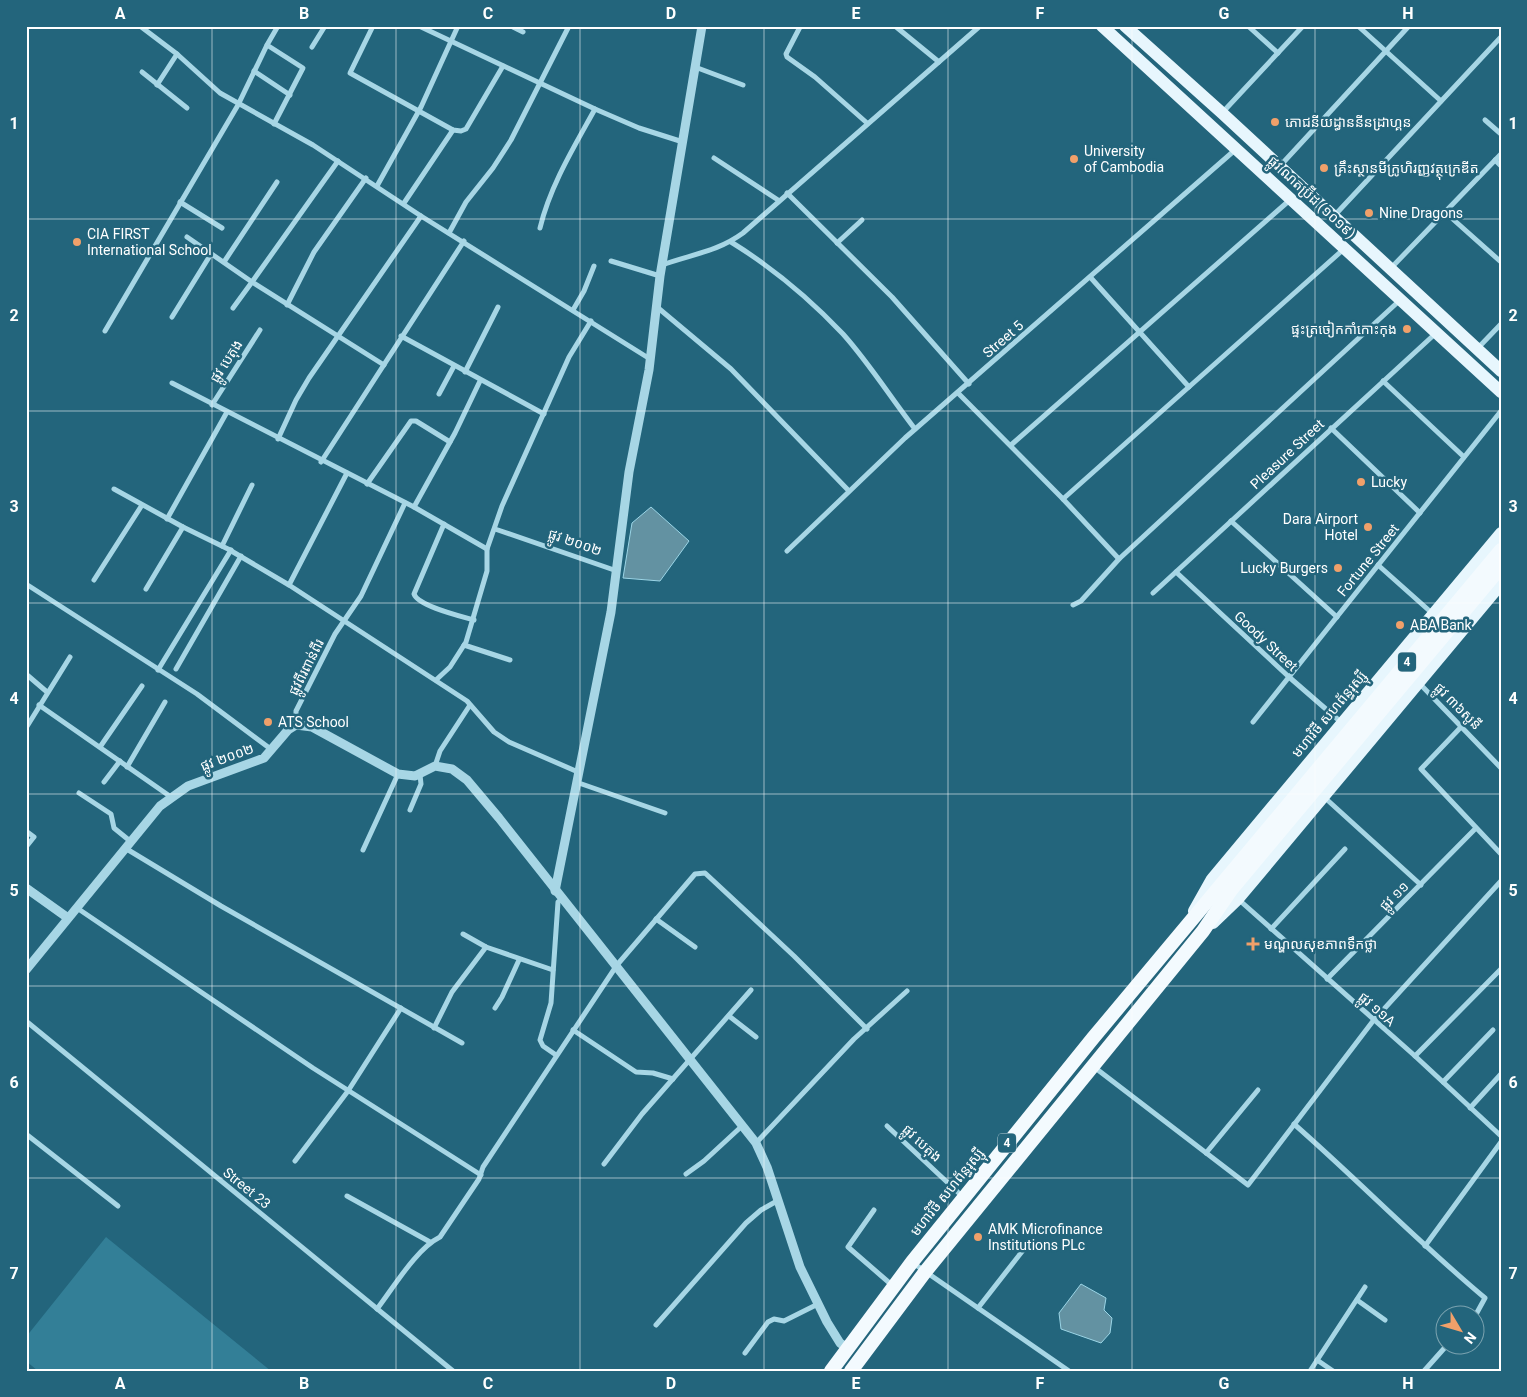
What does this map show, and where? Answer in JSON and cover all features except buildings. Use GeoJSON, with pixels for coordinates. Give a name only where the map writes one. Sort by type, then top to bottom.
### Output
{"type":"FeatureCollection","features":[{"type":"Feature","properties":{"kind":"highway","name":"4"},"geometry":{"type":"LineString","coordinates":[[851,1371],[925,1272],[1092,1065],[1204,931],[1231,890],[1318,777],[1501,550]]}},
{"type":"Feature","properties":{"kind":"highway","name":"4"},"geometry":{"type":"LineString","coordinates":[[1318,777],[1501,567]]}},
{"type":"Feature","properties":{"kind":"highway","name":"មហាវិថី សហព័ន្ធរុស្ស៊ី"},"geometry":{"type":"LineString","coordinates":[[832,1371],[847,1348],[912,1262],[1189,921],[1318,777]]}},
{"type":"Feature","properties":{"kind":"main road","name":"ផ្លូវ ណតប្រ៊ីដ (១០១៩)"},"geometry":{"type":"LineString","coordinates":[[1125,26],[1280,166],[1501,371]]}},
{"type":"Feature","properties":{"kind":"main road","name":"ផ្លូវ ណតប្រ៊ីដ (១០១៩)"},"geometry":{"type":"LineString","coordinates":[[1109,28],[1501,392]]}},
{"type":"Feature","properties":{"kind":"main road","name":"មហាវិថី សហព័ន្ធរុស្ស៊ី"},"geometry":{"type":"LineString","coordinates":[[1189,921],[1212,879],[1501,533]]}},
{"type":"Feature","properties":{"kind":"main road"},"geometry":{"type":"LineString","coordinates":[[1204,931],[1238,899],[1501,584]]}},
{"type":"Feature","properties":{"kind":"main road"},"geometry":{"type":"LineString","coordinates":[[1442,603],[1452,602],[1463,606],[1468,615],[1467,625]]}},
{"type":"Feature","properties":{"kind":"street"},"geometry":{"type":"LineString","coordinates":[[140,26],[177,54],[208,85],[238,105],[366,178],[421,216],[651,359]]}},
{"type":"Feature","properties":{"kind":"street"},"geometry":{"type":"LineString","coordinates":[[105,331],[238,105],[278,26]]}},
{"type":"Feature","properties":{"kind":"street"},"geometry":{"type":"LineString","coordinates":[[312,47],[325,26]]}},
{"type":"Feature","properties":{"kind":"street"},"geometry":{"type":"LineString","coordinates":[[373,26],[350,73],[420,110],[453,130],[461,131],[466,128],[503,66]]}},
{"type":"Feature","properties":{"kind":"street"},"geometry":{"type":"LineString","coordinates":[[419,26],[595,109],[639,128],[683,142]]}},
{"type":"Feature","properties":{"kind":"street"},"geometry":{"type":"LineString","coordinates":[[377,186],[420,110],[458,26]]}},
{"type":"Feature","properties":{"kind":"street"},"geometry":{"type":"LineString","coordinates":[[511,26],[523,32]]}},
{"type":"Feature","properties":{"kind":"street"},"geometry":{"type":"LineString","coordinates":[[556,891],[611,612],[629,472],[651,359],[660,276],[702,26]]}},
{"type":"Feature","properties":{"kind":"street"},"geometry":{"type":"LineString","coordinates":[[800,26],[786,54],[787,58],[815,77],[867,123]]}},
{"type":"Feature","properties":{"kind":"street"},"geometry":{"type":"LineString","coordinates":[[895,26],[939,62]]}},
{"type":"Feature","properties":{"kind":"street"},"geometry":{"type":"LineString","coordinates":[[662,265],[688,256],[711,252],[731,242],[980,26]]}},
{"type":"Feature","properties":{"kind":"street"},"geometry":{"type":"LineString","coordinates":[[1248,26],[1278,53]]}},
{"type":"Feature","properties":{"kind":"street"},"geometry":{"type":"LineString","coordinates":[[1222,113],[1303,26]]}},
{"type":"Feature","properties":{"kind":"street"},"geometry":{"type":"LineString","coordinates":[[1358,26],[1441,100]]}},
{"type":"Feature","properties":{"kind":"street"},"geometry":{"type":"LineString","coordinates":[[1280,166],[1409,26]]}},
{"type":"Feature","properties":{"kind":"street"},"geometry":{"type":"LineString","coordinates":[[449,233],[466,202],[493,168],[511,140],[542,83],[568,28]]}},
{"type":"Feature","properties":{"kind":"street"},"geometry":{"type":"LineString","coordinates":[[1333,216],[1501,37]]}},
{"type":"Feature","properties":{"kind":"street"},"geometry":{"type":"LineString","coordinates":[[268,45],[302,68],[274,124]]}},
{"type":"Feature","properties":{"kind":"street"},"geometry":{"type":"LineString","coordinates":[[157,85],[177,54]]}},
{"type":"Feature","properties":{"kind":"street"},"geometry":{"type":"LineString","coordinates":[[695,67],[743,86]]}},
{"type":"Feature","properties":{"kind":"street"},"geometry":{"type":"LineString","coordinates":[[254,71],[290,95]]}},
{"type":"Feature","properties":{"kind":"street"},"geometry":{"type":"LineString","coordinates":[[142,72],[187,108]]}},
{"type":"Feature","properties":{"kind":"street"},"geometry":{"type":"LineString","coordinates":[[540,228],[544,211],[555,187],[595,109]]}},
{"type":"Feature","properties":{"kind":"street"},"geometry":{"type":"LineString","coordinates":[[1485,120],[1501,134]]}},
{"type":"Feature","properties":{"kind":"street"},"geometry":{"type":"LineString","coordinates":[[404,204],[453,130]]}},
{"type":"Feature","properties":{"kind":"street","name":"Street 5"},"geometry":{"type":"LineString","coordinates":[[786,551],[915,429],[1091,278],[1237,148]]}},
{"type":"Feature","properties":{"kind":"street"},"geometry":{"type":"LineString","coordinates":[[1391,268],[1501,154]]}},
{"type":"Feature","properties":{"kind":"street"},"geometry":{"type":"LineString","coordinates":[[714,158],[778,200]]}},
{"type":"Feature","properties":{"kind":"street"},"geometry":{"type":"LineString","coordinates":[[1494,160],[1501,166]]}},
{"type":"Feature","properties":{"kind":"street"},"geometry":{"type":"LineString","coordinates":[[232,308],[338,161]]}},
{"type":"Feature","properties":{"kind":"street"},"geometry":{"type":"LineString","coordinates":[[287,305],[314,252],[366,178]]}},
{"type":"Feature","properties":{"kind":"street"},"geometry":{"type":"LineString","coordinates":[[224,262],[277,182]]}},
{"type":"Feature","properties":{"kind":"street"},"geometry":{"type":"LineString","coordinates":[[787,194],[892,297],[968,384]]}},
{"type":"Feature","properties":{"kind":"street"},"geometry":{"type":"LineString","coordinates":[[1011,445],[1292,199]]}},
{"type":"Feature","properties":{"kind":"street"},"geometry":{"type":"LineString","coordinates":[[180,202],[222,228]]}},
{"type":"Feature","properties":{"kind":"street"},"geometry":{"type":"LineString","coordinates":[[1446,213],[1501,262]]}},
{"type":"Feature","properties":{"kind":"street"},"geometry":{"type":"LineString","coordinates":[[278,439],[296,400],[421,216]]}},
{"type":"Feature","properties":{"kind":"street"},"geometry":{"type":"LineString","coordinates":[[837,243],[862,220]]}},
{"type":"Feature","properties":{"kind":"street"},"geometry":{"type":"LineString","coordinates":[[187,237],[287,305],[384,365]]}},
{"type":"Feature","properties":{"kind":"street"},"geometry":{"type":"LineString","coordinates":[[322,462],[401,336],[464,241]]}},
{"type":"Feature","properties":{"kind":"street"},"geometry":{"type":"LineString","coordinates":[[731,242],[784,277],[815,306],[844,336],[915,429]]}},
{"type":"Feature","properties":{"kind":"street"},"geometry":{"type":"LineString","coordinates":[[1063,499],[1345,248]]}},
{"type":"Feature","properties":{"kind":"street"},"geometry":{"type":"LineString","coordinates":[[172,317],[211,254]]}},
{"type":"Feature","properties":{"kind":"street"},"geometry":{"type":"LineString","coordinates":[[611,261],[660,276]]}},
{"type":"Feature","properties":{"kind":"street"},"geometry":{"type":"LineString","coordinates":[[573,310],[584,291],[594,266]]}},
{"type":"Feature","properties":{"kind":"street"},"geometry":{"type":"LineString","coordinates":[[1091,278],[1189,387]]}},
{"type":"Feature","properties":{"kind":"street"},"geometry":{"type":"LineString","coordinates":[[1073,606],[1081,601],[1119,559],[1401,299]]}},
{"type":"Feature","properties":{"kind":"street"},"geometry":{"type":"LineString","coordinates":[[464,372],[498,307]]}},
{"type":"Feature","properties":{"kind":"street"},"geometry":{"type":"LineString","coordinates":[[656,307],[731,369],[849,491]]}},
{"type":"Feature","properties":{"kind":"street"},"geometry":{"type":"LineString","coordinates":[[436,680],[450,667],[464,645],[474,620],[487,571],[487,549],[502,506],[569,357],[591,322]]}},
{"type":"Feature","properties":{"kind":"street"},"geometry":{"type":"LineString","coordinates":[[1477,349],[1501,324]]}},
{"type":"Feature","properties":{"kind":"street","name":"ផ្លូវ បេតុង"},"geometry":{"type":"LineString","coordinates":[[212,405],[260,330]]}},
{"type":"Feature","properties":{"kind":"street","name":"Pleasure Street"},"geometry":{"type":"LineString","coordinates":[[1153,593],[1436,332]]}},
{"type":"Feature","properties":{"kind":"street"},"geometry":{"type":"LineString","coordinates":[[401,336],[480,381],[544,414]]}},
{"type":"Feature","properties":{"kind":"street"},"geometry":{"type":"LineString","coordinates":[[439,394],[454,366]]}},
{"type":"Feature","properties":{"kind":"street"},"geometry":{"type":"LineString","coordinates":[[414,507],[450,442],[480,381]]}},
{"type":"Feature","properties":{"kind":"street"},"geometry":{"type":"LineString","coordinates":[[1383,381],[1464,457]]}},
{"type":"Feature","properties":{"kind":"street"},"geometry":{"type":"LineString","coordinates":[[172,383],[322,462],[414,507],[487,549]]}},
{"type":"Feature","properties":{"kind":"street"},"geometry":{"type":"LineString","coordinates":[[958,393],[1011,445],[1119,559]]}},
{"type":"Feature","properties":{"kind":"street"},"geometry":{"type":"LineString","coordinates":[[167,519],[227,412]]}},
{"type":"Feature","properties":{"kind":"street","name":"Fortune Street"},"geometry":{"type":"LineString","coordinates":[[1253,722],[1501,412]]}},
{"type":"Feature","properties":{"kind":"street"},"geometry":{"type":"LineString","coordinates":[[367,484],[411,421],[416,421],[450,442]]}},
{"type":"Feature","properties":{"kind":"street"},"geometry":{"type":"LineString","coordinates":[[1331,428],[1420,513]]}},
{"type":"Feature","properties":{"kind":"street"},"geometry":{"type":"LineString","coordinates":[[289,585],[347,473]]}},
{"type":"Feature","properties":{"kind":"street"},"geometry":{"type":"LineString","coordinates":[[222,546],[252,485]]}},
{"type":"Feature","properties":{"kind":"street"},"geometry":{"type":"LineString","coordinates":[[114,489],[142,506],[231,550],[289,585],[436,680],[470,705],[494,732],[509,742],[578,772]]}},
{"type":"Feature","properties":{"kind":"street","name":"ផ្លូវពីរពាន់ពីរ"},"geometry":{"type":"LineString","coordinates":[[296,725],[296,711],[335,634],[345,622],[369,581],[405,503]]}},
{"type":"Feature","properties":{"kind":"street"},"geometry":{"type":"LineString","coordinates":[[94,580],[142,506]]}},
{"type":"Feature","properties":{"kind":"street"},"geometry":{"type":"LineString","coordinates":[[1231,521],[1337,617]]}},
{"type":"Feature","properties":{"kind":"street"},"geometry":{"type":"LineString","coordinates":[[444,524],[414,594],[422,603],[474,620]]}},
{"type":"Feature","properties":{"kind":"street"},"geometry":{"type":"LineString","coordinates":[[146,589],[183,527]]}},
{"type":"Feature","properties":{"kind":"street","name":"ផ្លូវ ២០០២"},"geometry":{"type":"LineString","coordinates":[[495,529],[617,570]]}},
{"type":"Feature","properties":{"kind":"street"},"geometry":{"type":"LineString","coordinates":[[158,670],[231,550]]}},
{"type":"Feature","properties":{"kind":"street"},"geometry":{"type":"LineString","coordinates":[[176,670],[241,556]]}},
{"type":"Feature","properties":{"kind":"street"},"geometry":{"type":"LineString","coordinates":[[1378,565],[1433,614]]}},
{"type":"Feature","properties":{"kind":"street","name":"Goody Street"},"geometry":{"type":"LineString","coordinates":[[1176,572],[1288,678],[1342,723]]}},
{"type":"Feature","properties":{"kind":"street"},"geometry":{"type":"LineString","coordinates":[[26,584],[197,694],[273,750]]}},
{"type":"Feature","properties":{"kind":"street"},"geometry":{"type":"LineString","coordinates":[[464,645],[510,660]]}},
{"type":"Feature","properties":{"kind":"street"},"geometry":{"type":"LineString","coordinates":[[26,728],[70,657]]}},
{"type":"Feature","properties":{"kind":"street"},"geometry":{"type":"LineString","coordinates":[[26,674],[47,692]]}},
{"type":"Feature","properties":{"kind":"street","name":"ផ្លូវ ៣៦សូនី"},"geometry":{"type":"LineString","coordinates":[[1419,683],[1501,768]]}},
{"type":"Feature","properties":{"kind":"street"},"geometry":{"type":"LineString","coordinates":[[100,747],[142,686]]}},
{"type":"Feature","properties":{"kind":"street"},"geometry":{"type":"LineString","coordinates":[[127,767],[165,702]]}},
{"type":"Feature","properties":{"kind":"street"},"geometry":{"type":"LineString","coordinates":[[39,705],[171,797]]}},
{"type":"Feature","properties":{"kind":"street"},"geometry":{"type":"LineString","coordinates":[[296,725],[312,727],[398,774],[420,775],[435,766],[440,751],[470,705]]}},
{"type":"Feature","properties":{"kind":"street","name":"ផ្លូវ ២០០២"},"geometry":{"type":"LineString","coordinates":[[26,970],[127,845],[171,797],[188,786],[218,774],[255,763],[273,750],[288,730],[296,725]]}},
{"type":"Feature","properties":{"kind":"street"},"geometry":{"type":"LineString","coordinates":[[1462,726],[1421,769],[1501,854]]}},
{"type":"Feature","properties":{"kind":"street"},"geometry":{"type":"LineString","coordinates":[[104,782],[120,761]]}},
{"type":"Feature","properties":{"kind":"street"},"geometry":{"type":"LineString","coordinates":[[435,766],[452,769],[467,780],[617,965],[756,1142],[800,1267],[840,1343],[847,1348]]}},
{"type":"Feature","properties":{"kind":"street"},"geometry":{"type":"LineString","coordinates":[[362,850],[398,774]]}},
{"type":"Feature","properties":{"kind":"street"},"geometry":{"type":"LineString","coordinates":[[410,810],[421,784],[420,775]]}},
{"type":"Feature","properties":{"kind":"street"},"geometry":{"type":"LineString","coordinates":[[576,782],[665,812]]}},
{"type":"Feature","properties":{"kind":"street"},"geometry":{"type":"LineString","coordinates":[[80,793],[111,814],[114,828],[127,845],[221,906],[462,1043]]}},
{"type":"Feature","properties":{"kind":"street"},"geometry":{"type":"LineString","coordinates":[[1324,796],[1420,885]]}},
{"type":"Feature","properties":{"kind":"street","name":"ផ្លូវ ១១"},"geometry":{"type":"LineString","coordinates":[[1328,980],[1476,828]]}},
{"type":"Feature","properties":{"kind":"street"},"geometry":{"type":"LineString","coordinates":[[26,831],[34,837],[26,847]]}},
{"type":"Feature","properties":{"kind":"street"},"geometry":{"type":"LineString","coordinates":[[1271,928],[1345,849]]}},
{"type":"Feature","properties":{"kind":"street"},"geometry":{"type":"LineString","coordinates":[[378,1309],[430,1242],[440,1237],[481,1174],[510,1124],[617,965],[695,874],[705,873],[794,956],[867,1029]]}},
{"type":"Feature","properties":{"kind":"street"},"geometry":{"type":"LineString","coordinates":[[1092,1065],[1248,1185],[1373,1021],[1501,881]]}},
{"type":"Feature","properties":{"kind":"street"},"geometry":{"type":"LineString","coordinates":[[26,888],[68,918]]}},
{"type":"Feature","properties":{"kind":"street"},"geometry":{"type":"LineString","coordinates":[[556,1055],[543,1046],[540,1040],[551,1004],[558,902],[562,899]]}},
{"type":"Feature","properties":{"kind":"street","name":"ផ្លូវ ១១A"},"geometry":{"type":"LineString","coordinates":[[1238,899],[1373,1021],[1415,1056],[1501,1136]]}},
{"type":"Feature","properties":{"kind":"street"},"geometry":{"type":"LineString","coordinates":[[76,908],[348,1090],[481,1174]]}},
{"type":"Feature","properties":{"kind":"street"},"geometry":{"type":"LineString","coordinates":[[656,919],[694,946]]}},
{"type":"Feature","properties":{"kind":"street"},"geometry":{"type":"LineString","coordinates":[[463,934],[486,947],[519,960],[554,970]]}},
{"type":"Feature","properties":{"kind":"street"},"geometry":{"type":"LineString","coordinates":[[434,1028],[452,992],[486,947]]}},
{"type":"Feature","properties":{"kind":"street"},"geometry":{"type":"LineString","coordinates":[[495,1008],[519,960]]}},
{"type":"Feature","properties":{"kind":"street"},"geometry":{"type":"LineString","coordinates":[[1415,1056],[1501,969]]}},
{"type":"Feature","properties":{"kind":"street"},"geometry":{"type":"LineString","coordinates":[[604,1164],[642,1114],[751,990]]}},
{"type":"Feature","properties":{"kind":"street"},"geometry":{"type":"LineString","coordinates":[[756,1142],[867,1029],[907,992]]}},
{"type":"Feature","properties":{"kind":"street"},"geometry":{"type":"LineString","coordinates":[[295,1161],[348,1090],[401,1008]]}},
{"type":"Feature","properties":{"kind":"street"},"geometry":{"type":"LineString","coordinates":[[729,1016],[756,1037]]}},
{"type":"Feature","properties":{"kind":"street","name":"Street 23"},"geometry":{"type":"LineString","coordinates":[[26,1021],[453,1371]]}},
{"type":"Feature","properties":{"kind":"street"},"geometry":{"type":"LineString","coordinates":[[573,1030],[636,1072],[653,1073],[672,1079]]}},
{"type":"Feature","properties":{"kind":"street"},"geometry":{"type":"LineString","coordinates":[[1443,1082],[1493,1030]]}},
{"type":"Feature","properties":{"kind":"street"},"geometry":{"type":"LineString","coordinates":[[1470,1108],[1501,1074]]}},
{"type":"Feature","properties":{"kind":"street"},"geometry":{"type":"LineString","coordinates":[[1206,1153],[1258,1090]]}},
{"type":"Feature","properties":{"kind":"street"},"geometry":{"type":"LineString","coordinates":[[1294,1124],[1349,1173],[1425,1246],[1485,1298],[1482,1304]]}},
{"type":"Feature","properties":{"kind":"street"},"geometry":{"type":"LineString","coordinates":[[686,1174],[704,1161],[742,1126]]}},
{"type":"Feature","properties":{"kind":"street","name":"ផ្លូវ បេតុង"},"geometry":{"type":"LineString","coordinates":[[887,1126],[964,1197]]}},
{"type":"Feature","properties":{"kind":"street"},"geometry":{"type":"LineString","coordinates":[[26,1134],[118,1206]]}},
{"type":"Feature","properties":{"kind":"street"},"geometry":{"type":"LineString","coordinates":[[1425,1246],[1501,1142]]}},
{"type":"Feature","properties":{"kind":"street"},"geometry":{"type":"LineString","coordinates":[[347,1196],[430,1242]]}},
{"type":"Feature","properties":{"kind":"street"},"geometry":{"type":"LineString","coordinates":[[656,1325],[746,1223],[761,1210],[777,1201]]}},
{"type":"Feature","properties":{"kind":"street"},"geometry":{"type":"LineString","coordinates":[[874,1210],[848,1247],[893,1286]]}},
{"type":"Feature","properties":{"kind":"street"},"geometry":{"type":"LineString","coordinates":[[978,1308],[1024,1249]]}},
{"type":"Feature","properties":{"kind":"street"},"geometry":{"type":"LineString","coordinates":[[912,1262],[1060,1368],[1069,1371]]}},
{"type":"Feature","properties":{"kind":"street"},"geometry":{"type":"LineString","coordinates":[[1310,1371],[1365,1288]]}},
{"type":"Feature","properties":{"kind":"street"},"geometry":{"type":"LineString","coordinates":[[1356,1300],[1384,1320]]}},
{"type":"Feature","properties":{"kind":"street"},"geometry":{"type":"LineString","coordinates":[[745,1353],[768,1322],[774,1319],[784,1321],[818,1304]]}},
{"type":"Feature","properties":{"kind":"street"},"geometry":{"type":"LineString","coordinates":[[1424,1371],[1439,1354]]}},
{"type":"Feature","properties":{"kind":"street"},"geometry":{"type":"LineString","coordinates":[[1317,1360],[1332,1371]]}},
{"type":"Feature","properties":{"kind":"shaded area"},"geometry":{"type":"Polygon","coordinates":[[[651,507],[689,541],[660,581],[623,578],[632,523],[651,507]]]}},
{"type":"Feature","properties":{"kind":"shaded area"},"geometry":{"type":"Polygon","coordinates":[[[106,1237],[271,1371],[38,1371],[26,1361],[26,1337],[106,1237]]]}},
{"type":"Feature","properties":{"kind":"shaded area"},"geometry":{"type":"Polygon","coordinates":[[[1081,1284],[1106,1298],[1104,1310],[1112,1318],[1110,1333],[1101,1343],[1061,1329],[1059,1313],[1081,1284]]]}},
{"type":"Feature","properties":{"kind":"place","name":"ភោជនីយដ្ធាននីនដ្រាហ្គន"},"geometry":{"type":"Point","coordinates":[1275,122]}},
{"type":"Feature","properties":{"kind":"place","name":"University of Cambodia"},"geometry":{"type":"Point","coordinates":[1074,159]}},
{"type":"Feature","properties":{"kind":"place","name":"គ្រឹះស្ថានមីក្រូហិរញ្ញវត្ថុក្រេឌីត"},"geometry":{"type":"Point","coordinates":[1324,168]}},
{"type":"Feature","properties":{"kind":"place","name":"Nine Dragons"},"geometry":{"type":"Point","coordinates":[1369,213]}},
{"type":"Feature","properties":{"kind":"place","name":"CIA FIRST International School"},"geometry":{"type":"Point","coordinates":[77,242]}},
{"type":"Feature","properties":{"kind":"place","name":"ផ្ទះត្រចៀកកាំកោះកុង"},"geometry":{"type":"Point","coordinates":[1407,329]}},
{"type":"Feature","properties":{"kind":"place","name":"Lucky"},"geometry":{"type":"Point","coordinates":[1361,482]}},
{"type":"Feature","properties":{"kind":"place","name":"Dara Airport Hotel"},"geometry":{"type":"Point","coordinates":[1368,527]}},
{"type":"Feature","properties":{"kind":"place","name":"Lucky Burgers"},"geometry":{"type":"Point","coordinates":[1338,568]}},
{"type":"Feature","properties":{"kind":"place","name":"ABA Bank"},"geometry":{"type":"Point","coordinates":[1400,625]}},
{"type":"Feature","properties":{"kind":"place","name":"ATS School"},"geometry":{"type":"Point","coordinates":[268,722]}},
{"type":"Feature","properties":{"kind":"place","name":"មណ្ឌលសុខភាពទឹកថ្លា"},"geometry":{"type":"Point","coordinates":[1253,944]}},
{"type":"Feature","properties":{"kind":"place","name":"AMK Microfinance Institutions PLc"},"geometry":{"type":"Point","coordinates":[978,1237]}}]}
